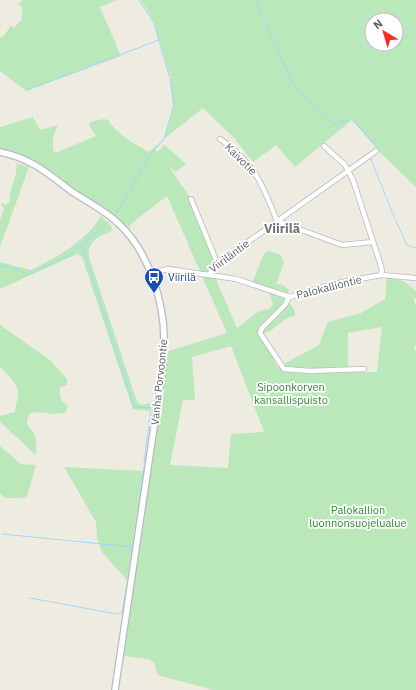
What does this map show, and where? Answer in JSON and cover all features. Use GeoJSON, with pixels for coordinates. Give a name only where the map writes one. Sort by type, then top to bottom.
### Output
{"type":"FeatureCollection","features":[{"type":"Feature","properties":{"kind":"street","name":"Kaivotie"},"geometry":{"type":"LineString","coordinates":[[220,139],[228,144],[256,173],[277,221]]}},
{"type":"Feature","properties":{"kind":"street"},"geometry":{"type":"LineString","coordinates":[[324,146],[340,160],[348,170],[353,180],[382,271],[381,275]]}},
{"type":"Feature","properties":{"kind":"street","name":"Viiriläntie"},"geometry":{"type":"LineString","coordinates":[[151,273],[168,269],[209,274],[218,265],[277,221],[376,151]]}},
{"type":"Feature","properties":{"kind":"street","name":"Vanha Porvoontie"},"geometry":{"type":"LineString","coordinates":[[0,152],[14,155],[34,163],[84,200],[108,215],[127,232],[151,273],[162,317],[164,343],[157,409],[115,690]]}},
{"type":"Feature","properties":{"kind":"street"},"geometry":{"type":"LineString","coordinates":[[191,199],[218,265]]}},
{"type":"Feature","properties":{"kind":"street"},"geometry":{"type":"LineString","coordinates":[[277,221],[342,245],[373,242]]}},
{"type":"Feature","properties":{"kind":"street","name":"Palokalliontie"},"geometry":{"type":"LineString","coordinates":[[209,274],[240,279],[289,297],[329,285],[381,275],[416,278]]}},
{"type":"Feature","properties":{"kind":"street"},"geometry":{"type":"LineString","coordinates":[[289,297],[285,306],[262,328],[260,333],[284,369],[310,371],[364,369]]}},
{"type":"Feature","properties":{"kind":"green space"},"geometry":{"type":"Polygon","coordinates":[[[23,0],[117,0],[100,7],[121,56],[26,91],[0,71],[0,38],[4,36],[11,25],[14,28],[22,19],[22,7],[18,4],[23,0]]]}},
{"type":"Feature","properties":{"kind":"green space"},"geometry":{"type":"Polygon","coordinates":[[[141,0],[416,0],[416,187],[381,153],[352,120],[295,167],[276,145],[253,162],[235,139],[203,108],[164,139],[173,107],[170,75],[155,26],[141,0]]]}},
{"type":"Feature","properties":{"kind":"green space"},"geometry":{"type":"Polygon","coordinates":[[[33,117],[40,130],[58,125],[55,131],[53,143],[55,153],[96,136],[89,125],[91,122],[104,119],[108,120],[116,130],[126,138],[149,152],[164,139],[155,150],[157,152],[165,145],[186,164],[176,172],[168,165],[191,199],[218,265],[209,274],[214,275],[237,328],[255,314],[269,309],[273,305],[270,295],[272,291],[252,283],[264,254],[268,251],[281,255],[284,262],[276,284],[283,285],[289,290],[286,296],[295,312],[295,316],[290,317],[269,331],[259,334],[278,367],[319,345],[328,322],[361,313],[385,299],[387,275],[405,282],[416,291],[416,298],[413,298],[416,306],[416,344],[414,349],[416,352],[416,690],[214,690],[157,675],[154,662],[148,659],[124,656],[166,352],[227,333],[167,196],[131,224],[129,228],[111,213],[42,166],[23,156],[0,149],[0,127],[33,117]],[[382,327],[348,333],[348,370],[314,371],[314,373],[377,372],[382,327]],[[231,346],[192,357],[195,400],[183,400],[170,465],[228,468],[231,434],[264,432],[231,346]]]}},
{"type":"Feature","properties":{"kind":"green space"},"geometry":{"type":"Polygon","coordinates":[[[16,163],[29,167],[0,247],[0,220],[4,209],[0,202],[5,205],[10,202],[17,168],[16,163]]]}},
{"type":"Feature","properties":{"kind":"green space"},"geometry":{"type":"Polygon","coordinates":[[[101,216],[112,227],[111,232],[94,240],[90,247],[89,257],[137,402],[142,405],[151,403],[149,411],[133,409],[82,257],[77,254],[0,289],[0,262],[31,270],[53,259],[72,246],[89,232],[101,216]]]}},
{"type":"Feature","properties":{"kind":"green space"},"geometry":{"type":"Polygon","coordinates":[[[0,325],[50,360],[67,379],[67,385],[60,388],[60,396],[62,401],[68,406],[66,412],[57,414],[39,412],[30,413],[27,423],[36,437],[36,455],[0,422],[0,416],[15,412],[18,392],[15,384],[0,367],[0,325]]]}},
{"type":"Feature","properties":{"kind":"green space"},"geometry":{"type":"Polygon","coordinates":[[[0,446],[21,464],[36,465],[27,496],[23,498],[6,498],[0,494],[0,446]]]}},
{"type":"Feature","properties":{"kind":"green space"},"geometry":{"type":"Polygon","coordinates":[[[64,467],[143,471],[127,580],[102,552],[97,539],[96,522],[64,467]]]}},
{"type":"Feature","properties":{"kind":"waterway"},"geometry":{"type":"LineString","coordinates":[[139,0],[154,23],[169,76]]}},
{"type":"Feature","properties":{"kind":"waterway"},"geometry":{"type":"LineString","coordinates":[[255,0],[294,86],[334,124],[352,119],[378,149],[376,150]]}},
{"type":"Feature","properties":{"kind":"waterway"},"geometry":{"type":"LineString","coordinates":[[27,90],[159,40]]}},
{"type":"Feature","properties":{"kind":"waterway"},"geometry":{"type":"LineString","coordinates":[[115,216],[151,153],[164,139],[174,104],[170,79]]}},
{"type":"Feature","properties":{"kind":"waterway"},"geometry":{"type":"LineString","coordinates":[[370,157],[395,219]]}},
{"type":"Feature","properties":{"kind":"waterway"},"geometry":{"type":"LineString","coordinates":[[396,221],[407,245],[416,248]]}},
{"type":"Feature","properties":{"kind":"waterway"},"geometry":{"type":"LineString","coordinates":[[0,265],[29,274],[68,256],[109,222]]}},
{"type":"Feature","properties":{"kind":"waterway"},"geometry":{"type":"LineString","coordinates":[[82,245],[134,407],[151,408],[144,463]]}},
{"type":"Feature","properties":{"kind":"waterway"},"geometry":{"type":"LineString","coordinates":[[128,581],[144,467]]}},
{"type":"Feature","properties":{"kind":"waterway"},"geometry":{"type":"LineString","coordinates":[[2,534],[133,547]]}},
{"type":"Feature","properties":{"kind":"waterway"},"geometry":{"type":"LineString","coordinates":[[30,598],[117,614],[122,613],[127,585]]}},
{"type":"Feature","properties":{"kind":"place","name":"Viirilä"},"geometry":{"type":"Point","coordinates":[154,294]}},
{"type":"Feature","properties":{"kind":"district","name":"Viirilä"},"geometry":{"type":"Point","coordinates":[282,228]}},
{"type":"Feature","properties":{"kind":"park label","name":"Sipoonkorven kansallispuisto"},"geometry":{"type":"Point","coordinates":[291,393]}},
{"type":"Feature","properties":{"kind":"park label","name":"Palokallion luonnonsuojelualue"},"geometry":{"type":"Point","coordinates":[358,516]}}]}
